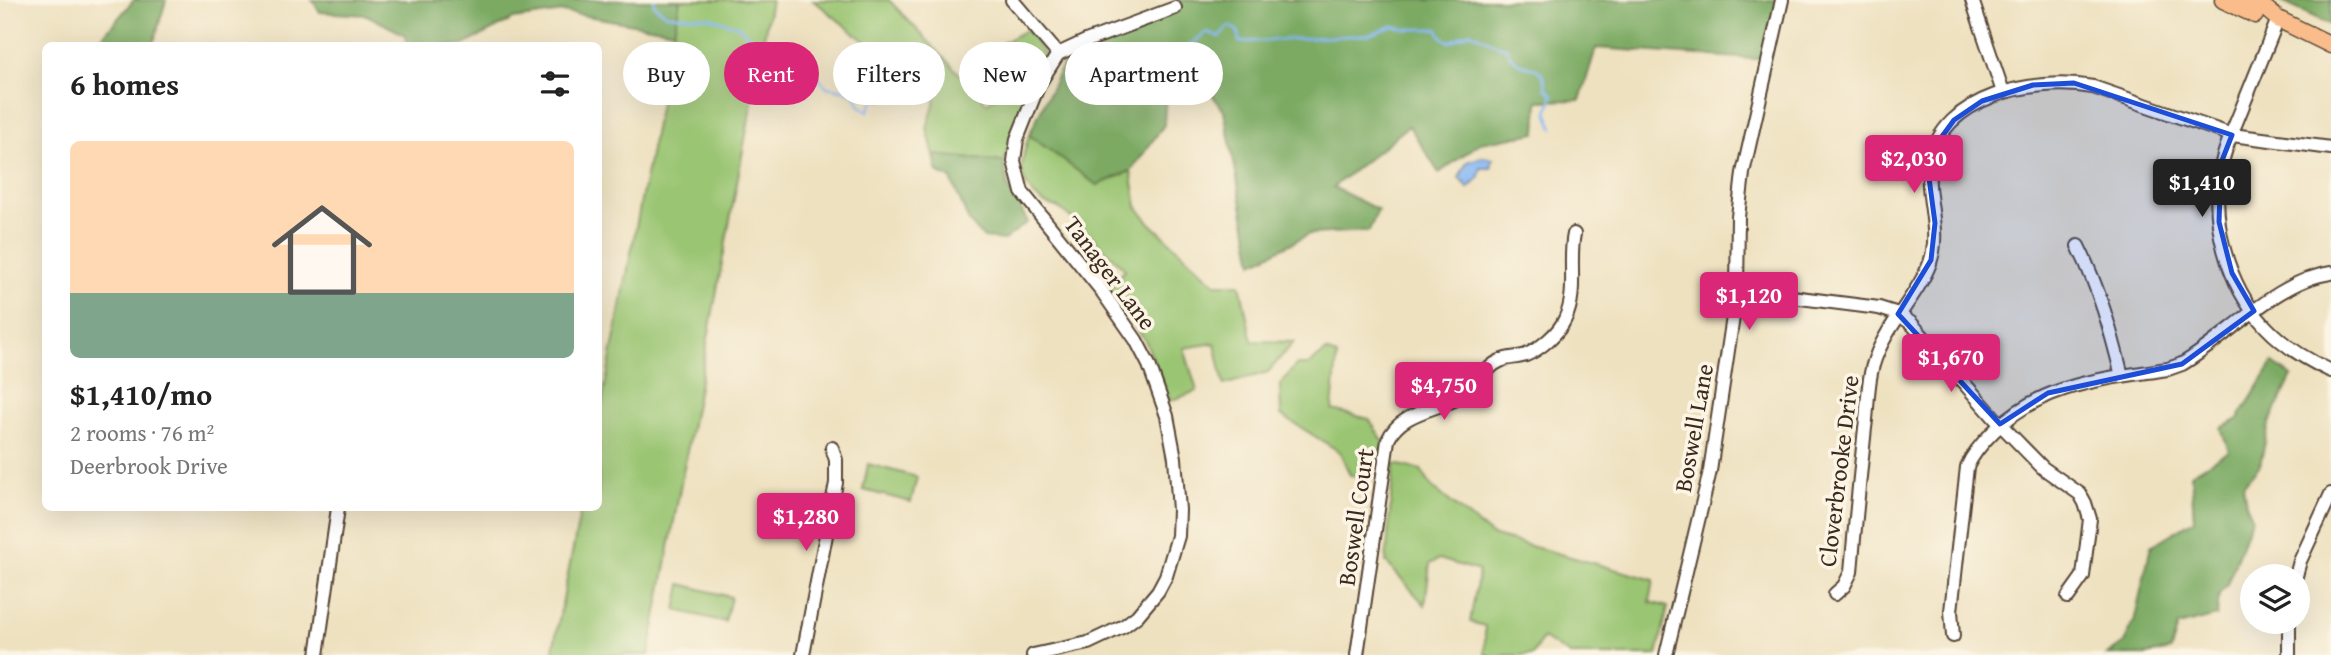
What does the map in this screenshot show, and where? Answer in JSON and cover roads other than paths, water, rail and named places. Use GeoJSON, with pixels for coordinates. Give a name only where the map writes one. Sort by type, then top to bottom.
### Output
{"type":"FeatureCollection","features":[{"type":"Feature","properties":{"kind":"main road"},"geometry":{"type":"LineString","coordinates":[[2223,0],[2262,18],[2278,19]]}},
{"type":"Feature","properties":{"kind":"main road"},"geometry":{"type":"LineString","coordinates":[[2246,0],[2331,45]]}},
{"type":"Feature","properties":{"kind":"street"},"geometry":{"type":"LineString","coordinates":[[1012,0],[1058,54],[1175,8]]}},
{"type":"Feature","properties":{"kind":"street","name":"Boswell Lane"},"geometry":{"type":"LineString","coordinates":[[1666,655],[1710,471],[1737,290],[1738,217],[1743,173],[1782,0]]}},
{"type":"Feature","properties":{"kind":"street"},"geometry":{"type":"LineString","coordinates":[[1972,0],[2003,92]]}},
{"type":"Feature","properties":{"kind":"street"},"geometry":{"type":"LineString","coordinates":[[2278,19],[2221,163],[2219,222],[2232,273],[2265,326],[2305,358],[2331,371]]}},
{"type":"Feature","properties":{"kind":"street","name":"Tanager Lane"},"geometry":{"type":"LineString","coordinates":[[1033,655],[1088,643],[1124,626],[1137,616],[1158,591],[1166,576],[1177,542],[1178,523],[1175,458],[1167,416],[1149,365],[1136,340],[1108,299],[1037,213],[1018,184],[1014,160],[1017,139],[1039,85],[1058,54]]}},
{"type":"Feature","properties":{"kind":"street","name":"Cloverbrooke Drive"},"geometry":{"type":"LineString","coordinates":[[1835,594],[1844,586],[1851,572],[1872,366],[1898,314],[1924,277],[1931,260],[1935,223],[1929,178],[1930,162],[1935,146],[1954,120],[2003,92],[2051,83],[2093,87],[2232,135],[2331,148]]}},
{"type":"Feature","properties":{"kind":"street","name":"Boswell Court"},"geometry":{"type":"LineString","coordinates":[[1357,655],[1388,440],[1392,432],[1405,420],[1466,394],[1496,362],[1525,355],[1550,338],[1564,322],[1571,299],[1571,250],[1574,233]]}},
{"type":"Feature","properties":{"kind":"street"},"geometry":{"type":"LineString","coordinates":[[2078,246],[2095,279],[2106,311],[2122,376]]}},
{"type":"Feature","properties":{"kind":"street"},"geometry":{"type":"LineString","coordinates":[[1953,636],[1951,611],[1967,467],[1977,449],[2000,424],[2033,400],[2048,393],[2070,386],[2168,369],[2182,364],[2254,311],[2304,280],[2331,273]]}},
{"type":"Feature","properties":{"kind":"street"},"geometry":{"type":"LineString","coordinates":[[1737,290],[1879,308],[1898,314],[1911,323],[2000,424],[2043,467],[2080,494],[2088,511],[2089,529],[2083,576],[2068,597]]}},
{"type":"Feature","properties":{"kind":"street"},"geometry":{"type":"LineString","coordinates":[[803,655],[836,483],[836,460],[832,448]]}},
{"type":"Feature","properties":{"kind":"street"},"geometry":{"type":"LineString","coordinates":[[2299,564],[2331,494]]}},
{"type":"Feature","properties":{"kind":"street"},"geometry":{"type":"LineString","coordinates":[[317,655],[338,511]]}},
{"type":"Feature","properties":{"kind":"street"},"geometry":{"type":"LineString","coordinates":[[2289,634],[2289,655]]}},
{"type":"Feature","properties":{"kind":"water"},"geometry":{"type":"Polygon","coordinates":[[[1482,157],[1493,159],[1491,168],[1481,168],[1478,179],[1468,188],[1459,178],[1467,162],[1482,157]]]}},
{"type":"Feature","properties":{"kind":"waterway"},"geometry":{"type":"LineString","coordinates":[[654,0],[654,5],[667,15],[708,17],[738,26],[759,45],[763,55],[801,73],[810,69],[827,87],[833,88]]}},
{"type":"Feature","properties":{"kind":"waterway"},"geometry":{"type":"LineString","coordinates":[[1063,79],[1085,92],[1136,103],[1141,96],[1152,93],[1170,71],[1184,74],[1193,59],[1187,47],[1207,32],[1219,37],[1229,26],[1238,31],[1239,42],[1368,35],[1393,26],[1406,29],[1437,29],[1442,37],[1450,42],[1471,32],[1506,47],[1516,61],[1541,73],[1546,89],[1553,95],[1547,112],[1553,128]]}},
{"type":"Feature","properties":{"kind":"waterway"},"geometry":{"type":"LineString","coordinates":[[860,105],[868,111],[871,105]]}}]}
